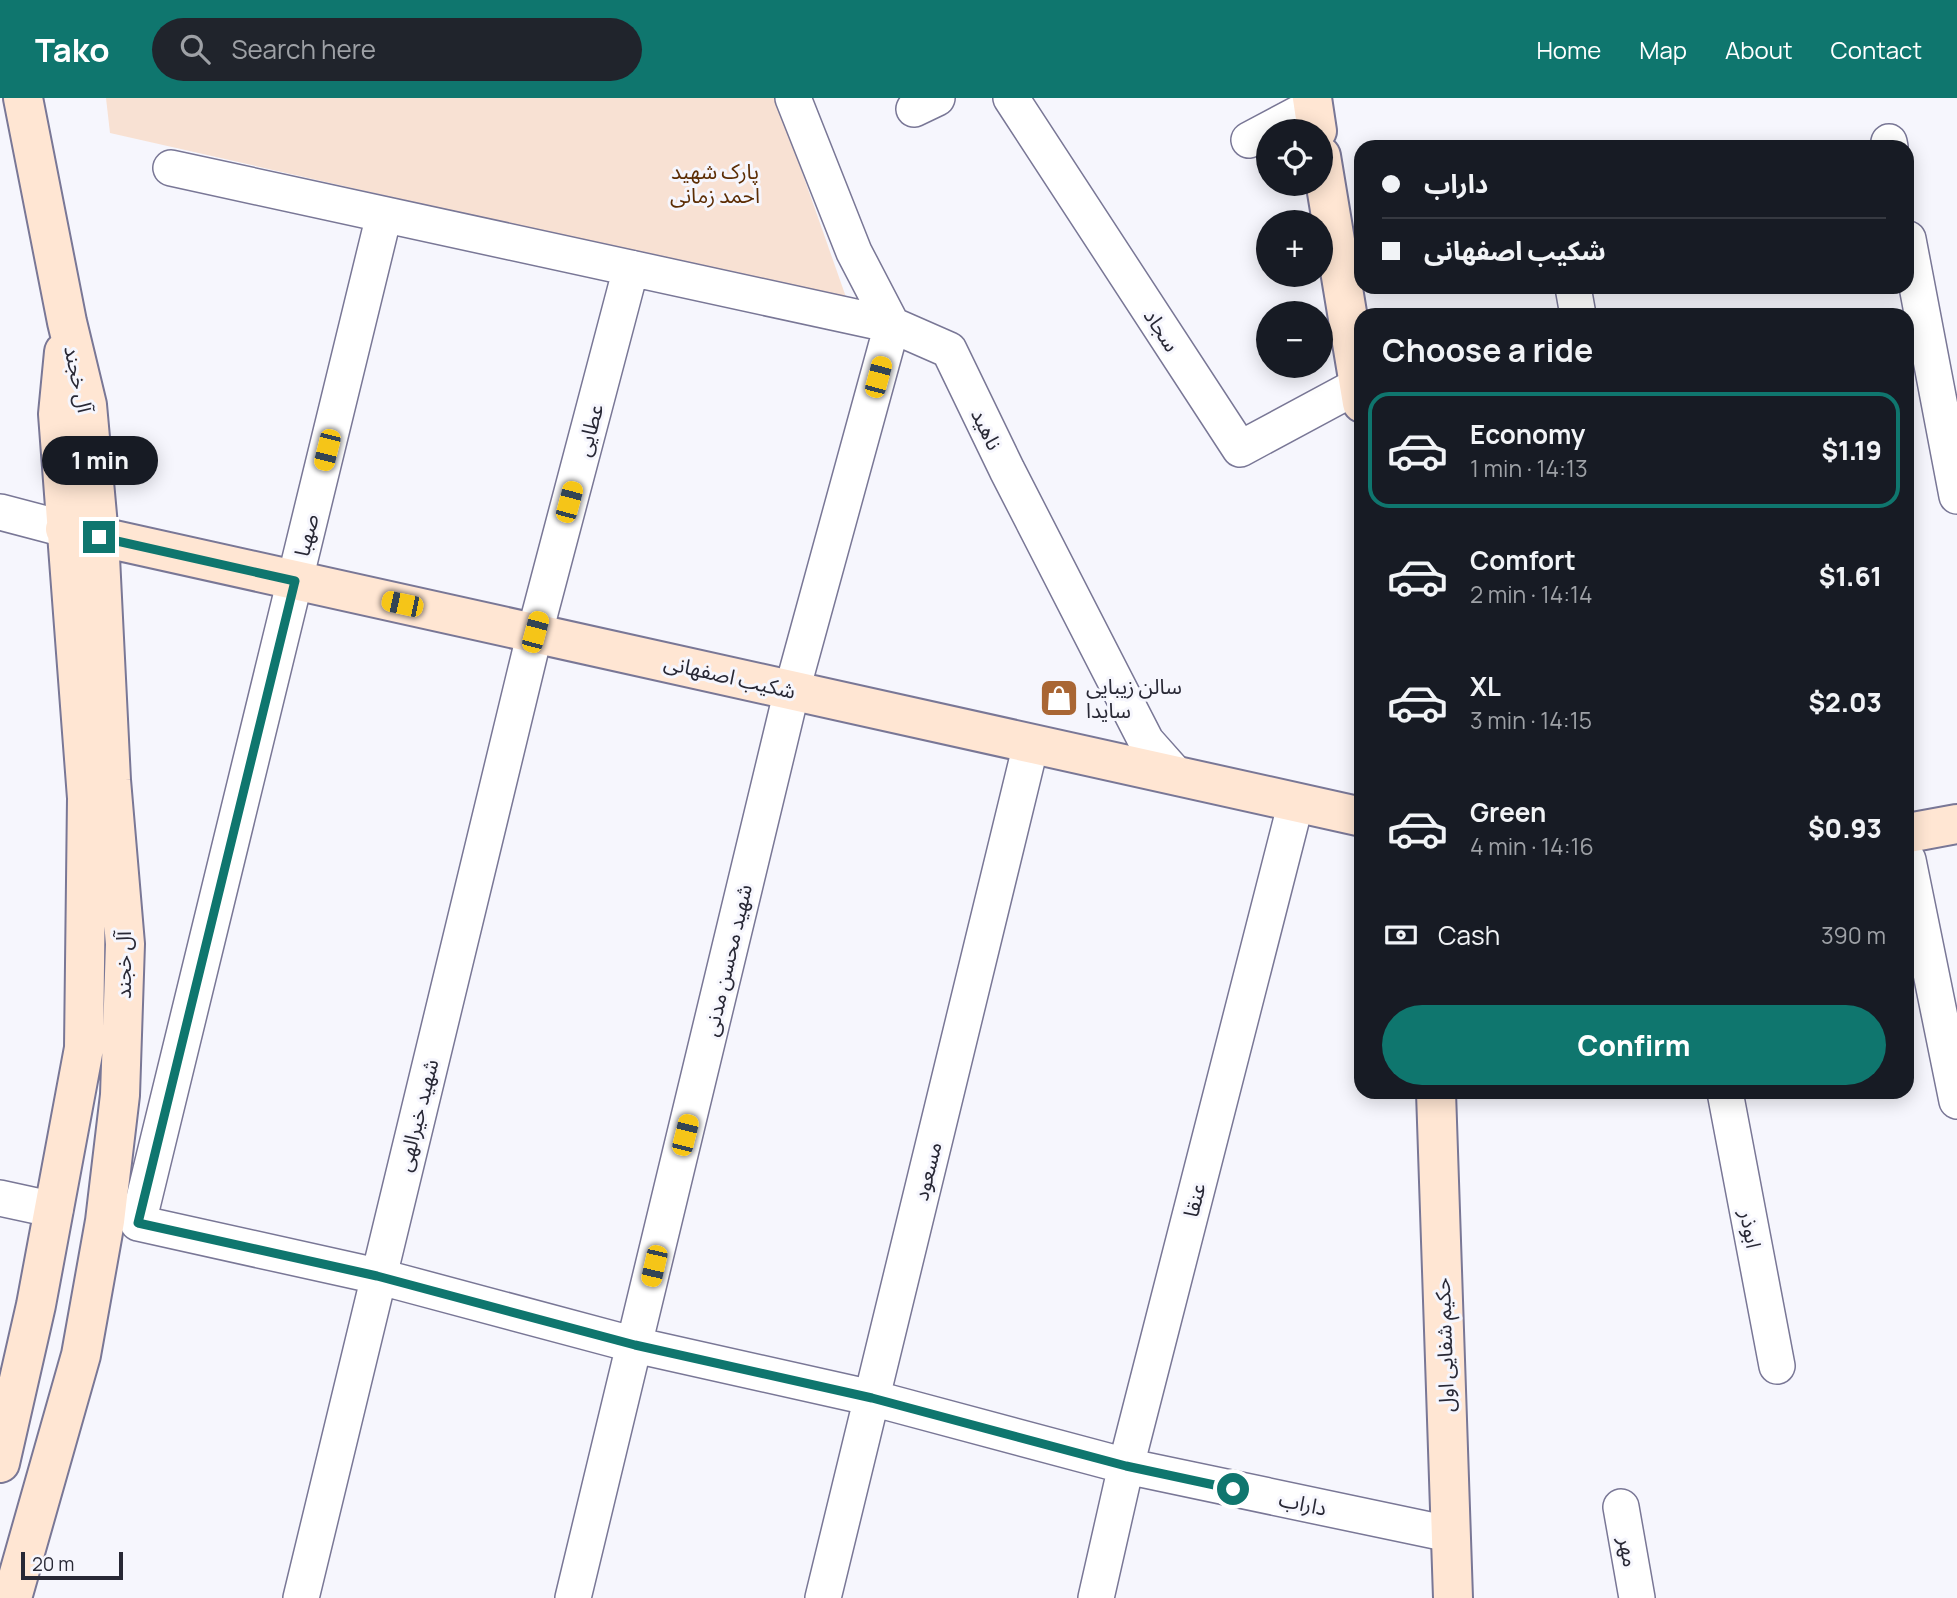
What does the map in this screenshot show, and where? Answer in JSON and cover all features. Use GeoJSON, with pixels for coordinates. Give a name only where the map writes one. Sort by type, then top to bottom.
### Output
{"type":"FeatureCollection","features":[{"type":"Feature","properties":{"kind":"street","name":"آل خجند"},"geometry":{"type":"LineString","coordinates":[[0,1463],[55,1210],[83,1048],[86,923],[87,798],[82,533],[87,405],[67,322],[23,98]]}},
{"type":"Feature","properties":{"kind":"street"},"geometry":{"type":"LineString","coordinates":[[793,98],[854,252],[892,325]]}},
{"type":"Feature","properties":{"kind":"street","name":"سجاد"},"geometry":{"type":"LineString","coordinates":[[1011,98],[1240,449],[1354,397]]}},
{"type":"Feature","properties":{"kind":"street"},"geometry":{"type":"LineString","coordinates":[[1249,139],[1314,112]]}},
{"type":"Feature","properties":{"kind":"street","name":"ناهید"},"geometry":{"type":"LineString","coordinates":[[172,168],[892,325],[948,349],[1146,741],[1178,776]]}},
{"type":"Feature","properties":{"kind":"street"},"geometry":{"type":"LineString","coordinates":[[1328,196],[1354,357]]}},
{"type":"Feature","properties":{"kind":"street","name":"صهبا"},"geometry":{"type":"LineString","coordinates":[[138,1223],[384,215]]}},
{"type":"Feature","properties":{"kind":"street","name":"عطایی"},"geometry":{"type":"LineString","coordinates":[[535,632],[631,268]]}},
{"type":"Feature","properties":{"kind":"street"},"geometry":{"type":"LineString","coordinates":[[1914,270],[1957,496]]}},
{"type":"Feature","properties":{"kind":"street","name":"شهید محسن مدنی"},"geometry":{"type":"LineString","coordinates":[[573,1598],[792,691],[892,325]]}},
{"type":"Feature","properties":{"kind":"street"},"geometry":{"type":"LineString","coordinates":[[1,518],[82,533]]}},
{"type":"Feature","properties":{"kind":"street","name":"آل خجند"},"geometry":{"type":"LineString","coordinates":[[12,1598],[81,1356],[105,1221],[120,1095],[125,944],[111,780],[82,533]]}},
{"type":"Feature","properties":{"kind":"street","name":"شکیب اصفهانی"},"geometry":{"type":"LineString","coordinates":[[82,533],[1354,815]]}},
{"type":"Feature","properties":{"kind":"street","name":"شهید خیرالهی"},"geometry":{"type":"LineString","coordinates":[[300,1598],[535,632]]}},
{"type":"Feature","properties":{"kind":"street","name":"مسعود"},"geometry":{"type":"LineString","coordinates":[[823,1598],[1031,744]]}},
{"type":"Feature","properties":{"kind":"street","name":"عنقا"},"geometry":{"type":"LineString","coordinates":[[1096,1598],[1126,1466],[1296,802]]}},
{"type":"Feature","properties":{"kind":"street"},"geometry":{"type":"LineString","coordinates":[[1914,833],[1957,824]]}},
{"type":"Feature","properties":{"kind":"street"},"geometry":{"type":"LineString","coordinates":[[1914,890],[1957,1101]]}},
{"type":"Feature","properties":{"kind":"street","name":"حکیم شفایی اول"},"geometry":{"type":"LineString","coordinates":[[1436,1099],[1452,1598]]}},
{"type":"Feature","properties":{"kind":"street","name":"ابوذر"},"geometry":{"type":"LineString","coordinates":[[1726,1099],[1777,1366]]}},
{"type":"Feature","properties":{"kind":"street"},"geometry":{"type":"LineString","coordinates":[[0,1198],[55,1210]]}},
{"type":"Feature","properties":{"kind":"street","name":"داراب"},"geometry":{"type":"LineString","coordinates":[[138,1223],[377,1276],[635,1345],[872,1398],[1126,1466],[1449,1534]]}},
{"type":"Feature","properties":{"kind":"street","name":"مهر"},"geometry":{"type":"LineString","coordinates":[[1621,1507],[1637,1598]]}},
{"type":"Feature","properties":{"kind":"green space","name":"پارک شهید احمد زمانی"},"geometry":{"type":"Polygon","coordinates":[[[106,98],[776,98],[847,300],[110,133],[106,98]]]}},
{"type":"Feature","properties":{"kind":"place","name":"سالن زیبایی سایدا"},"geometry":{"type":"Point","coordinates":[1059,698]}},
{"type":"Feature","properties":{"kind":"route"},"geometry":{"type":"LineString","coordinates":[[99,537],[295,581],[138,1223],[377,1276],[635,1345],[872,1398],[1126,1466],[1233,1489]]}}]}
